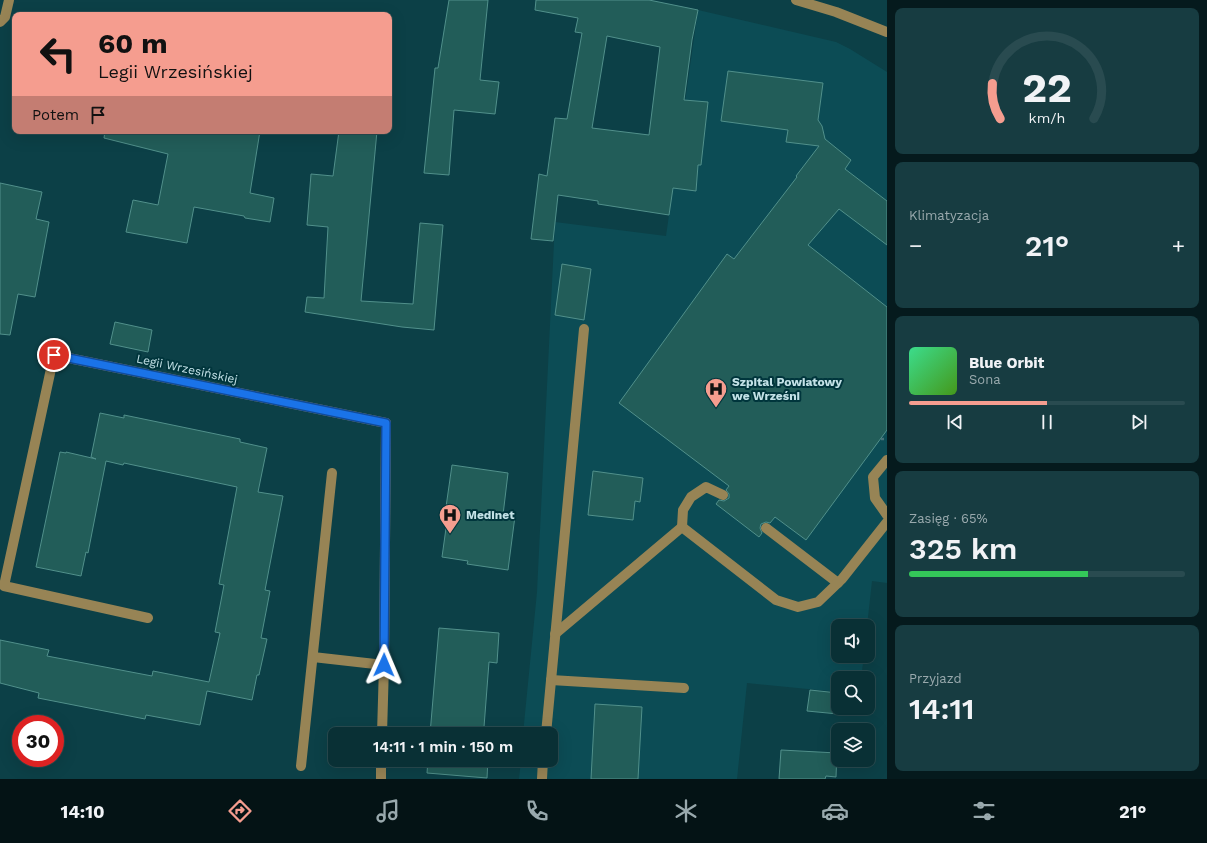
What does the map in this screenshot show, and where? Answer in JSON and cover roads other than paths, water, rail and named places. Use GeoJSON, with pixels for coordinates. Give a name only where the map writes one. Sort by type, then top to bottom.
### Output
{"type":"FeatureCollection","features":[{"type":"Feature","properties":{"kind":"street"},"geometry":{"type":"LineString","coordinates":[[0,22],[5,17],[9,0]]}},
{"type":"Feature","properties":{"kind":"street"},"geometry":{"type":"LineString","coordinates":[[796,0],[836,12],[887,32]]}},
{"type":"Feature","properties":{"kind":"street"},"geometry":{"type":"LineString","coordinates":[[547,727],[584,329]]}},
{"type":"Feature","properties":{"kind":"street","name":"Legii Wrzesińskiej"},"geometry":{"type":"LineString","coordinates":[[148,618],[4,586],[54,355],[386,423],[382,727]]}},
{"type":"Feature","properties":{"kind":"street"},"geometry":{"type":"LineString","coordinates":[[887,460],[873,476],[875,498],[887,515]]}},
{"type":"Feature","properties":{"kind":"street"},"geometry":{"type":"LineString","coordinates":[[301,766],[332,473]]}},
{"type":"Feature","properties":{"kind":"street"},"geometry":{"type":"LineString","coordinates":[[555,634],[682,527],[683,510],[691,497],[706,487],[723,495]]}},
{"type":"Feature","properties":{"kind":"street"},"geometry":{"type":"LineString","coordinates":[[682,527],[776,600],[798,607],[818,602],[838,584],[887,522]]}},
{"type":"Feature","properties":{"kind":"street"},"geometry":{"type":"LineString","coordinates":[[766,528],[838,584]]}},
{"type":"Feature","properties":{"kind":"street"},"geometry":{"type":"LineString","coordinates":[[313,657],[384,665]]}},
{"type":"Feature","properties":{"kind":"street"},"geometry":{"type":"LineString","coordinates":[[551,680],[684,688]]}},
{"type":"Feature","properties":{"kind":"street"},"geometry":{"type":"LineString","coordinates":[[381,767],[381,779]]}},
{"type":"Feature","properties":{"kind":"street"},"geometry":{"type":"LineString","coordinates":[[542,779],[543,767]]}},
{"type":"Feature","properties":{"kind":"place","name":"Szpital Powiatowy we Wrześni"},"geometry":{"type":"Point","coordinates":[716,408]}},
{"type":"Feature","properties":{"kind":"place","name":"Medinet"},"geometry":{"type":"Point","coordinates":[450,534]}}]}
